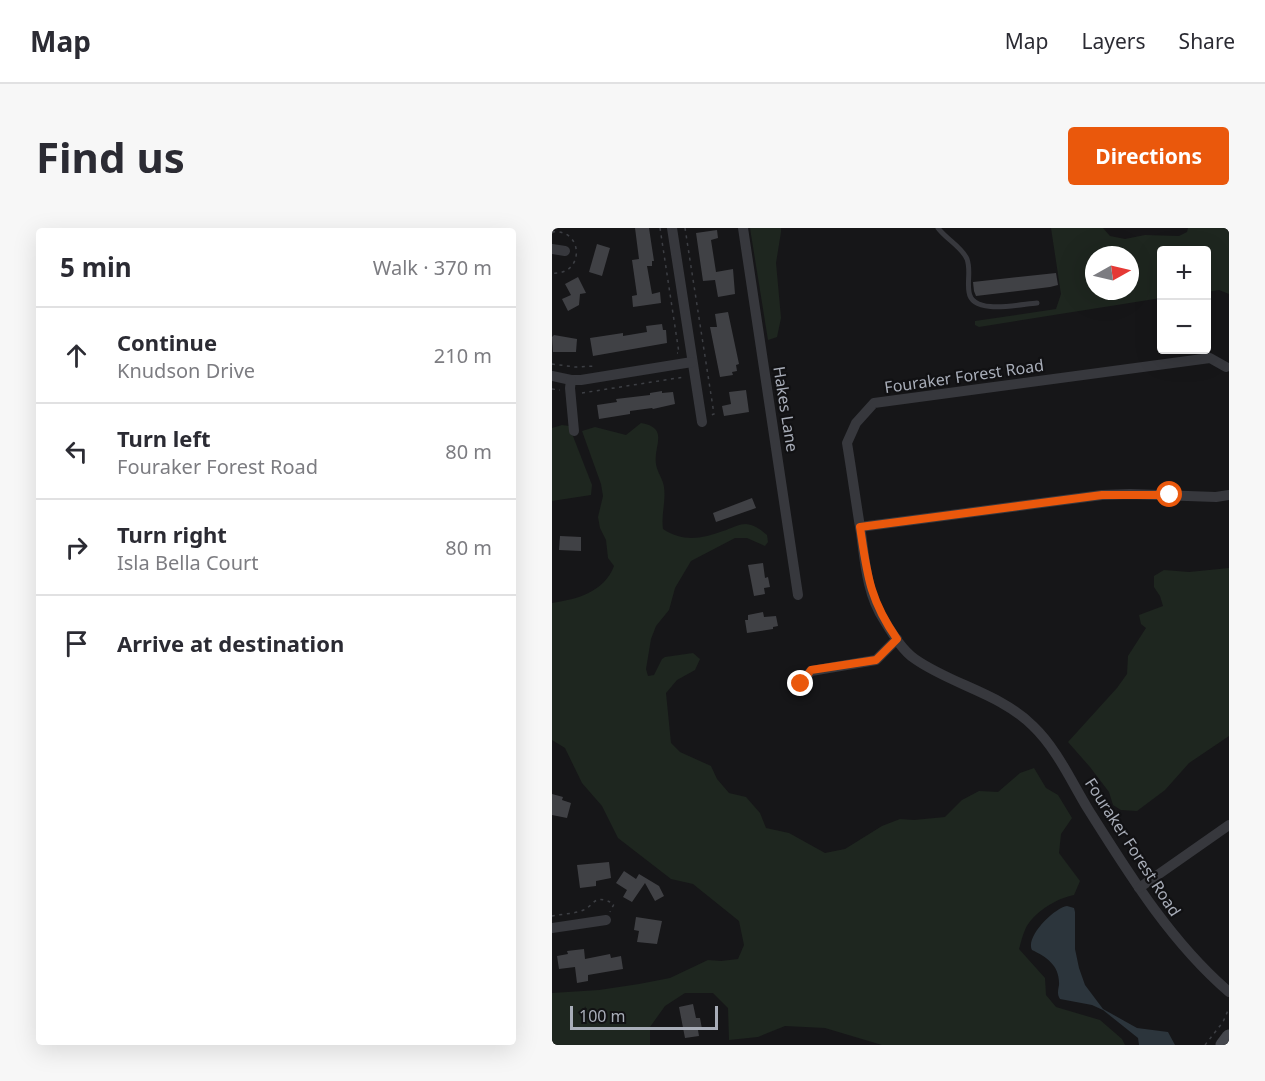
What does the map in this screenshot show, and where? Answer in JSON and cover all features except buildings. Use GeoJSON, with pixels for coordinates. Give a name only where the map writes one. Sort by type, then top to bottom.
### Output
{"type":"FeatureCollection","features":[{"type":"Feature","properties":{"kind":"main road"},"geometry":{"type":"LineString","coordinates":[[1223,1045],[1229,1038]]}},
{"type":"Feature","properties":{"kind":"street"},"geometry":{"type":"LineString","coordinates":[[672,228],[701,420]]}},
{"type":"Feature","properties":{"kind":"street","name":"Hakes Lane"},"geometry":{"type":"LineString","coordinates":[[743,228],[798,596]]}},
{"type":"Feature","properties":{"kind":"street"},"geometry":{"type":"LineString","coordinates":[[552,249],[566,251]]}},
{"type":"Feature","properties":{"kind":"street","name":"Fouraker Forest Road"},"geometry":{"type":"LineString","coordinates":[[1226,367],[1210,358],[874,403],[856,423],[847,443],[869,584],[882,618],[913,658],[944,676],[1005,704],[1033,726],[1055,753],[1139,888],[1177,940],[1229,992]]}},
{"type":"Feature","properties":{"kind":"street"},"geometry":{"type":"LineString","coordinates":[[552,376],[571,380],[692,362]]}},
{"type":"Feature","properties":{"kind":"street"},"geometry":{"type":"LineString","coordinates":[[571,380],[574,431]]}},
{"type":"Feature","properties":{"kind":"street"},"geometry":{"type":"LineString","coordinates":[[860,527],[1102,495],[1216,497],[1229,495]]}},
{"type":"Feature","properties":{"kind":"street"},"geometry":{"type":"LineString","coordinates":[[801,684],[811,670],[876,660],[897,639]]}},
{"type":"Feature","properties":{"kind":"street"},"geometry":{"type":"LineString","coordinates":[[1139,888],[1229,825]]}},
{"type":"Feature","properties":{"kind":"street"},"geometry":{"type":"LineString","coordinates":[[552,928],[606,920]]}},
{"type":"Feature","properties":{"kind":"lane"},"geometry":{"type":"LineString","coordinates":[[938,228],[964,253],[968,261],[968,292],[978,304],[991,308],[1037,303]]}},
{"type":"Feature","properties":{"kind":"path"},"geometry":{"type":"LineString","coordinates":[[660,228],[679,353],[667,355]]}},
{"type":"Feature","properties":{"kind":"path"},"geometry":{"type":"LineString","coordinates":[[685,228],[714,414],[701,420]]}},
{"type":"Feature","properties":{"kind":"path"},"geometry":{"type":"LineString","coordinates":[[552,364],[575,368],[597,366]]}},
{"type":"Feature","properties":{"kind":"path"},"geometry":{"type":"LineString","coordinates":[[552,389],[576,394],[694,375]]}},
{"type":"Feature","properties":{"kind":"path"},"geometry":{"type":"LineString","coordinates":[[552,916],[584,911],[594,901],[602,899],[615,904],[606,920]]}},
{"type":"Feature","properties":{"kind":"path"},"geometry":{"type":"LineString","coordinates":[[1205,1045],[1223,1022],[1229,1008]]}},
{"type":"Feature","properties":{"kind":"shaded area"},"geometry":{"type":"Polygon","coordinates":[[[750,228],[781,228],[776,263],[781,318],[777,337],[768,340],[750,228]]]}},
{"type":"Feature","properties":{"kind":"shaded area"},"geometry":{"type":"Polygon","coordinates":[[[1051,228],[1103,228],[1110,236],[1125,239],[1145,235],[1179,236],[1187,232],[1188,228],[1229,228],[1229,294],[1219,290],[1211,291],[1211,246],[1157,246],[1157,299],[979,327],[975,325],[975,321],[1056,309],[1061,294],[1051,228]]]}},
{"type":"Feature","properties":{"kind":"shaded area"},"geometry":{"type":"Polygon","coordinates":[[[641,423],[650,425],[658,433],[656,464],[664,492],[663,529],[677,536],[692,538],[715,534],[746,524],[765,533],[768,542],[765,546],[747,538],[735,538],[691,561],[675,588],[669,610],[656,626],[651,639],[646,669],[648,676],[654,675],[665,657],[693,653],[700,659],[695,670],[677,680],[666,693],[671,743],[680,752],[711,766],[717,779],[729,793],[746,797],[760,813],[766,828],[789,833],[825,853],[845,849],[882,826],[900,819],[945,817],[962,800],[979,791],[998,792],[1020,773],[1034,768],[1046,788],[1058,795],[1072,818],[1061,834],[1059,853],[1080,881],[1074,895],[1053,903],[1033,918],[1025,930],[1019,949],[1045,978],[1046,995],[1056,1007],[1100,1020],[1122,1039],[1125,1045],[882,1045],[825,1028],[785,1026],[758,1037],[729,1040],[728,1008],[713,993],[685,993],[665,1006],[650,1027],[650,1045],[552,1045],[552,993],[599,990],[670,978],[708,960],[738,959],[744,945],[739,921],[693,884],[671,879],[618,838],[602,806],[582,783],[565,748],[552,740],[552,603],[589,593],[604,582],[614,566],[608,558],[606,540],[598,517],[603,496],[601,484],[582,431],[595,427],[626,435],[641,423]]]}},
{"type":"Feature","properties":{"kind":"shaded area"},"geometry":{"type":"Polygon","coordinates":[[[562,425],[569,426],[592,485],[591,495],[552,501],[552,428],[562,425]]]}},
{"type":"Feature","properties":{"kind":"shaded area"},"geometry":{"type":"Polygon","coordinates":[[[1229,568],[1229,736],[1189,763],[1165,790],[1137,811],[1121,810],[1113,805],[1109,792],[1068,742],[1127,674],[1128,656],[1146,628],[1141,624],[1139,615],[1163,606],[1154,587],[1154,576],[1164,570],[1189,572],[1229,568]]]}},
{"type":"Feature","properties":{"kind":"shaded area"},"geometry":{"type":"Polygon","coordinates":[[[1067,906],[1074,908],[1075,912],[1075,949],[1079,968],[1085,985],[1103,1009],[1137,1028],[1168,1032],[1175,1045],[1139,1045],[1138,1038],[1103,1010],[1092,1005],[1060,999],[1058,996],[1059,978],[1055,967],[1032,950],[1031,944],[1037,931],[1048,917],[1067,906]]]}},
{"type":"Feature","properties":{"kind":"route"},"geometry":{"type":"LineString","coordinates":[[801,684],[811,670],[876,660],[897,639],[882,618],[869,584],[860,527],[1102,495],[1170,495]]}}]}
